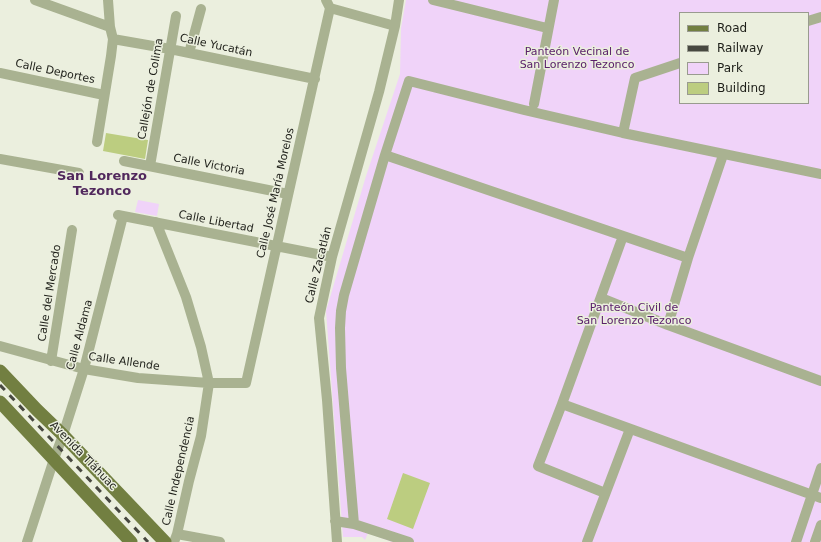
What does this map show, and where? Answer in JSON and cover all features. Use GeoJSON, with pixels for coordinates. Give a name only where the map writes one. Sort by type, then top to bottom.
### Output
{"type":"FeatureCollection","features":[{"type":"Feature","properties":{"kind":"main road","name":"Avenida Tláhuac"},"geometry":{"type":"LineString","coordinates":[[0,371],[165,542]]}},
{"type":"Feature","properties":{"kind":"main road","name":"Avenida Tláhuac"},"geometry":{"type":"LineString","coordinates":[[0,402],[131,542]]}},
{"type":"Feature","properties":{"kind":"street"},"geometry":{"type":"LineString","coordinates":[[35,0],[110,27]]}},
{"type":"Feature","properties":{"kind":"street"},"geometry":{"type":"LineString","coordinates":[[97,142],[113,39],[110,27],[108,0]]}},
{"type":"Feature","properties":{"kind":"street","name":"Calle Zacatlán"},"geometry":{"type":"LineString","coordinates":[[338,542],[319,318],[332,257],[379,92],[395,26],[399,0]]}},
{"type":"Feature","properties":{"kind":"street"},"geometry":{"type":"LineString","coordinates":[[433,0],[547,28]]}},
{"type":"Feature","properties":{"kind":"street"},"geometry":{"type":"LineString","coordinates":[[534,104],[547,28],[554,0]]}},
{"type":"Feature","properties":{"kind":"street"},"geometry":{"type":"LineString","coordinates":[[328,4],[395,26]]}},
{"type":"Feature","properties":{"kind":"street","name":"Calle José María Morelos"},"geometry":{"type":"LineString","coordinates":[[246,383],[315,79],[328,4]]}},
{"type":"Feature","properties":{"kind":"street"},"geometry":{"type":"LineString","coordinates":[[189,53],[200,9]]}},
{"type":"Feature","properties":{"kind":"street","name":"Callejón de Colima"},"geometry":{"type":"LineString","coordinates":[[150,166],[176,16]]}},
{"type":"Feature","properties":{"kind":"street"},"geometry":{"type":"LineString","coordinates":[[809,21],[821,17]]}},
{"type":"Feature","properties":{"kind":"street","name":"Calle Yucatán"},"geometry":{"type":"LineString","coordinates":[[113,39],[170,49],[315,79]]}},
{"type":"Feature","properties":{"kind":"street"},"geometry":{"type":"LineString","coordinates":[[623,133],[635,78],[679,63]]}},
{"type":"Feature","properties":{"kind":"street","name":"Calle Deportes"},"geometry":{"type":"LineString","coordinates":[[0,73],[104,95]]}},
{"type":"Feature","properties":{"kind":"street"},"geometry":{"type":"LineString","coordinates":[[354,524],[341,368],[341,311],[344,295],[385,155],[409,80],[524,110],[623,133],[821,174]]}},
{"type":"Feature","properties":{"kind":"street"},"geometry":{"type":"LineString","coordinates":[[385,155],[688,258]]}},
{"type":"Feature","properties":{"kind":"street"},"geometry":{"type":"LineString","coordinates":[[668,325],[688,258],[724,155]]}},
{"type":"Feature","properties":{"kind":"street"},"geometry":{"type":"LineString","coordinates":[[0,159],[79,173]]}},
{"type":"Feature","properties":{"kind":"street","name":"Calle Victoria"},"geometry":{"type":"LineString","coordinates":[[124,161],[288,194]]}},
{"type":"Feature","properties":{"kind":"street","name":"Calle Libertad"},"geometry":{"type":"LineString","coordinates":[[121,216],[332,257]]}},
{"type":"Feature","properties":{"kind":"street","name":"Calle Aldama"},"geometry":{"type":"LineString","coordinates":[[27,542],[84,369],[121,216]]}},
{"type":"Feature","properties":{"kind":"street","name":"Calle Independencia"},"geometry":{"type":"LineString","coordinates":[[156,222],[186,297],[209,383],[201,436],[175,538]]}},
{"type":"Feature","properties":{"kind":"street","name":"Calle del Mercado"},"geometry":{"type":"LineString","coordinates":[[51,361],[72,230]]}},
{"type":"Feature","properties":{"kind":"street"},"geometry":{"type":"LineString","coordinates":[[605,493],[538,466],[623,236]]}},
{"type":"Feature","properties":{"kind":"street"},"geometry":{"type":"LineString","coordinates":[[601,298],[668,325],[821,381]]}},
{"type":"Feature","properties":{"kind":"street","name":"Calle Allende"},"geometry":{"type":"LineString","coordinates":[[0,347],[84,369],[138,378],[209,383],[246,383]]}},
{"type":"Feature","properties":{"kind":"street"},"geometry":{"type":"LineString","coordinates":[[562,404],[816,496]]}},
{"type":"Feature","properties":{"kind":"street"},"geometry":{"type":"LineString","coordinates":[[587,542],[630,429]]}},
{"type":"Feature","properties":{"kind":"street"},"geometry":{"type":"LineString","coordinates":[[796,542],[816,496],[821,468]]}},
{"type":"Feature","properties":{"kind":"street"},"geometry":{"type":"LineString","coordinates":[[336,521],[354,524],[409,542]]}},
{"type":"Feature","properties":{"kind":"street"},"geometry":{"type":"LineString","coordinates":[[815,542],[821,525]]}},
{"type":"Feature","properties":{"kind":"street"},"geometry":{"type":"LineString","coordinates":[[175,538],[220,542]]}},
{"type":"Feature","properties":{"kind":"green space","name":"Panteón Civil de San Lorenzo Tezonco"},"geometry":{"type":"Polygon","coordinates":[[[406,0],[821,0],[821,542],[392,542],[368,533],[365,540],[362,537],[343,537],[326,311],[366,176],[400,74],[401,28],[406,0]]]}},
{"type":"Feature","properties":{"kind":"green space"},"geometry":{"type":"Polygon","coordinates":[[[138,200],[159,204],[157,216],[135,212],[138,200]]]}},
{"type":"Feature","properties":{"kind":"building"},"geometry":{"type":"Polygon","coordinates":[[[106,133],[148,140],[145,159],[103,151],[106,133]]]}},
{"type":"Feature","properties":{"kind":"building"},"geometry":{"type":"Polygon","coordinates":[[[403,473],[430,483],[413,529],[387,519],[403,473]]]}},
{"type":"Feature","properties":{"kind":"railway"},"geometry":{"type":"LineString","coordinates":[[0,385],[148,542]]}},
{"type":"Feature","properties":{"kind":"district","name":"San Lorenzo Tezonco"},"geometry":{"type":"Point","coordinates":[102,184]}},
{"type":"Feature","properties":{"kind":"park label","name":"Panteón Vecinal de San Lorenzo Tezonco"},"geometry":{"type":"Point","coordinates":[577,58]}}]}
